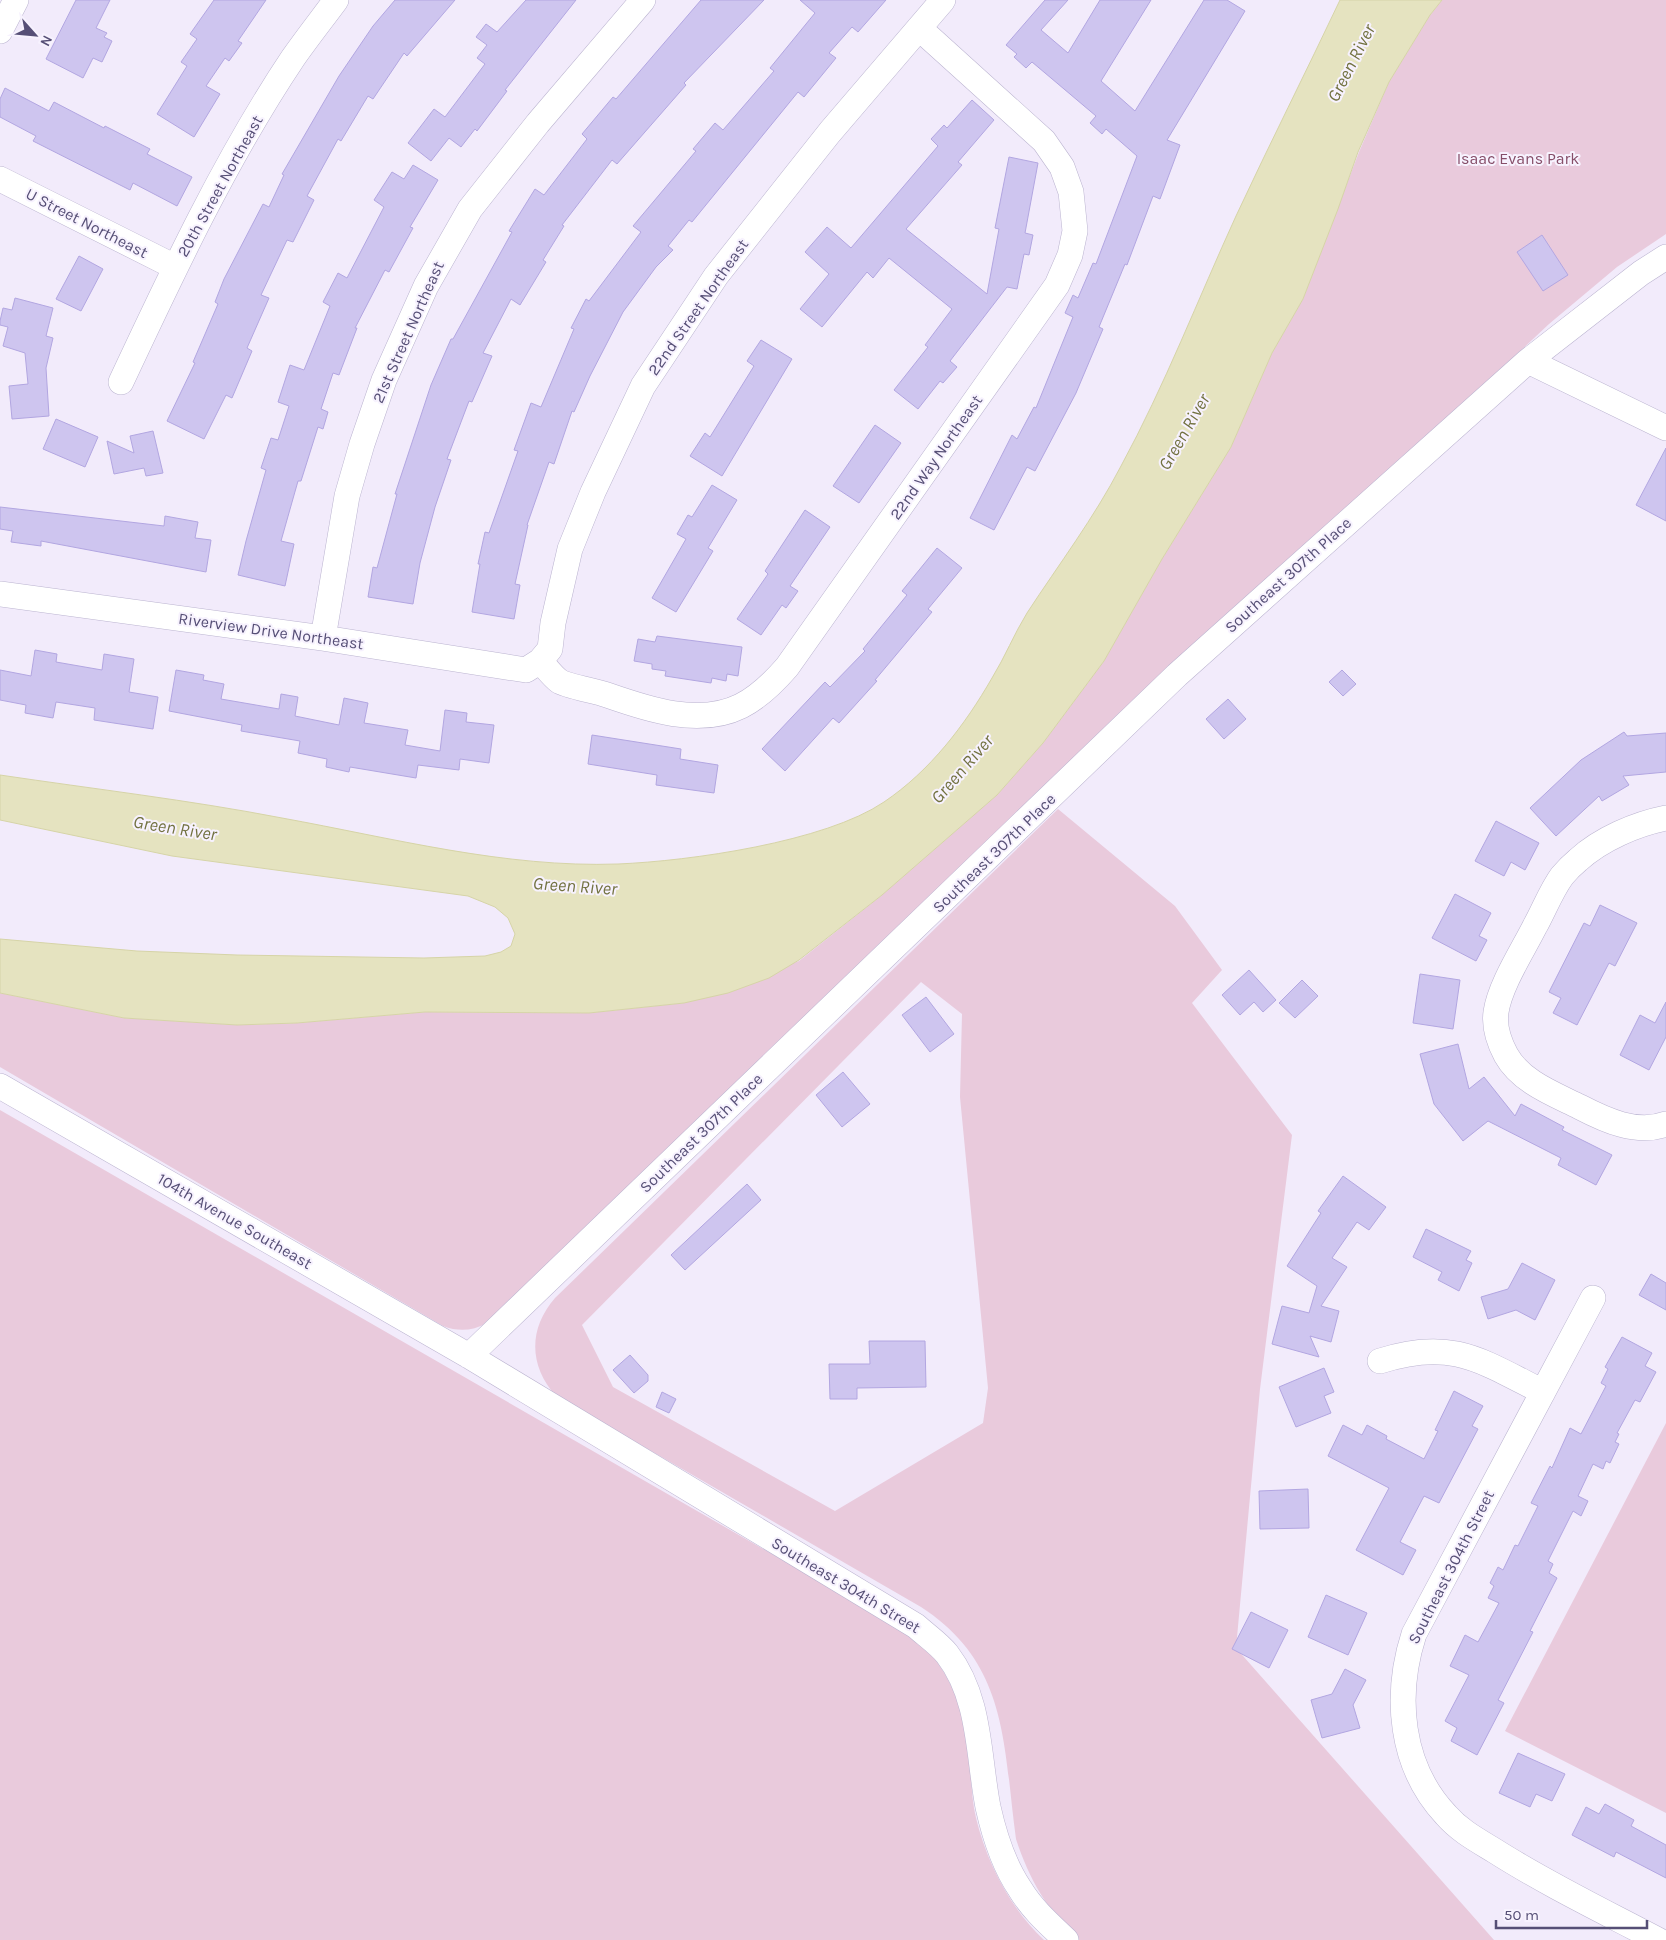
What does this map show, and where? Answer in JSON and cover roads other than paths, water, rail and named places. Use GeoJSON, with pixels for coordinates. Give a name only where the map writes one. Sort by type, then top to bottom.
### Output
{"type":"FeatureCollection","features":[{"type":"Feature","properties":{"kind":"street"},"geometry":{"type":"LineString","coordinates":[[0,31],[16,0]]}},
{"type":"Feature","properties":{"kind":"street","name":"20th Street Northeast"},"geometry":{"type":"LineString","coordinates":[[121,382],[175,267],[249,130],[293,58],[336,0]]}},
{"type":"Feature","properties":{"kind":"street","name":"21st Street Northeast"},"geometry":{"type":"LineString","coordinates":[[323,638],[347,496],[362,444],[384,380],[426,286],[470,209],[538,122],[643,0]]}},
{"type":"Feature","properties":{"kind":"street","name":"22nd Street Northeast"},"geometry":{"type":"LineString","coordinates":[[540,662],[550,648],[557,604],[570,549],[593,492],[643,386],[716,276],[830,132],[943,0]]}},
{"type":"Feature","properties":{"kind":"street","name":"22nd Way Northeast"},"geometry":{"type":"LineString","coordinates":[[540,662],[559,681],[588,688],[642,707],[673,714],[702,716],[740,707],[768,688],[787,666],[1057,285],[1070,255],[1075,232],[1071,192],[1062,167],[1044,141],[919,28]]}},
{"type":"Feature","properties":{"kind":"street","name":"U Street Northeast"},"geometry":{"type":"LineString","coordinates":[[0,178],[175,267]]}},
{"type":"Feature","properties":{"kind":"street","name":"Southeast 307th Place"},"geometry":{"type":"LineString","coordinates":[[469,1356],[1177,675],[1528,361],[1641,273],[1666,257]]}},
{"type":"Feature","properties":{"kind":"street"},"geometry":{"type":"LineString","coordinates":[[1528,361],[1666,428]]}},
{"type":"Feature","properties":{"kind":"street","name":"Riverview Drive Northeast"},"geometry":{"type":"LineString","coordinates":[[0,594],[323,638],[526,670],[540,662]]}},
{"type":"Feature","properties":{"kind":"street"},"geometry":{"type":"LineString","coordinates":[[1666,818],[1644,824],[1612,838],[1590,851],[1570,868],[1556,886],[1513,969],[1499,1002],[1496,1019],[1502,1044],[1514,1066],[1540,1087],[1605,1118],[1639,1127],[1666,1124]]}},
{"type":"Feature","properties":{"kind":"street","name":"104th Avenue Southeast"},"geometry":{"type":"LineString","coordinates":[[0,1086],[469,1356]]}},
{"type":"Feature","properties":{"kind":"street","name":"Southeast 304th Street"},"geometry":{"type":"LineString","coordinates":[[1593,1298],[1414,1634],[1404,1674],[1404,1726],[1411,1756],[1425,1787],[1445,1815],[1466,1834],[1524,1869],[1658,1940]]}},
{"type":"Feature","properties":{"kind":"street"},"geometry":{"type":"LineString","coordinates":[[1380,1361],[1407,1352],[1424,1350],[1460,1354],[1480,1361],[1542,1392]]}},
{"type":"Feature","properties":{"kind":"street","name":"Southeast 304th Street"},"geometry":{"type":"LineString","coordinates":[[469,1356],[916,1626],[947,1654],[963,1680],[973,1707],[988,1809],[1002,1850],[1019,1889],[1041,1916],[1066,1940]]}},
{"type":"Feature","properties":{"kind":"water","name":"Green River"},"geometry":{"type":"Polygon","coordinates":[[[1340,0],[1442,0],[1430,15],[1389,82],[1358,152],[1303,299],[1272,353],[1231,447],[1162,559],[1104,661],[1043,743],[997,795],[882,895],[799,960],[769,978],[728,993],[684,1003],[589,1013],[425,1012],[297,1023],[237,1025],[124,1018],[0,993],[0,939],[137,951],[237,955],[424,958],[485,956],[501,952],[511,946],[515,934],[508,918],[495,907],[468,896],[172,856],[0,820],[0,775],[212,806],[449,850],[533,861],[576,864],[618,864],[682,859],[756,847],[828,828],[859,816],[901,790],[931,762],[970,713],[997,670],[1027,613],[1111,485],[1152,404],[1236,216],[1340,0]]]}},
{"type":"Feature","properties":{"kind":"park label","name":"Isaac Evans Park"},"geometry":{"type":"Point","coordinates":[1518,158]}}]}
